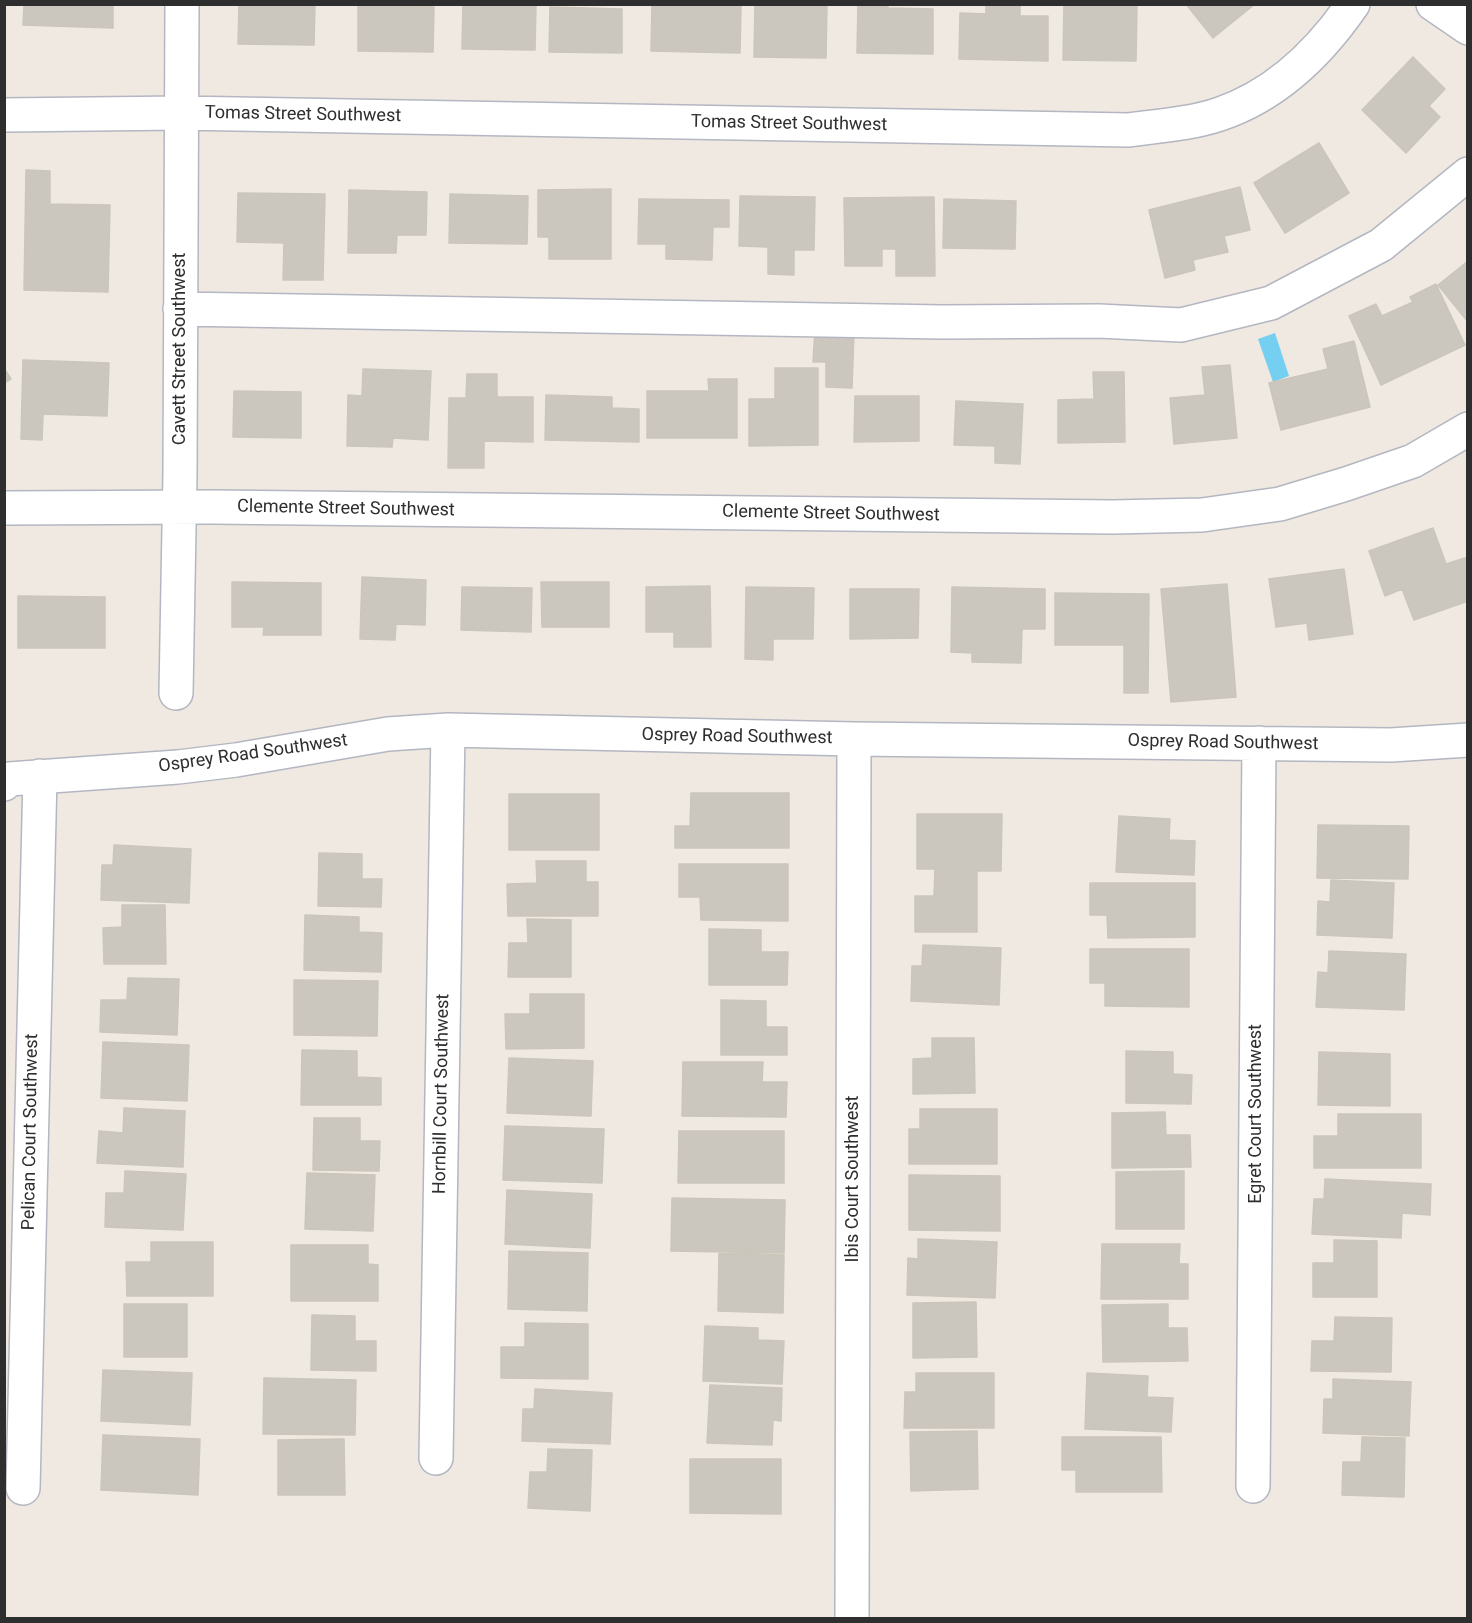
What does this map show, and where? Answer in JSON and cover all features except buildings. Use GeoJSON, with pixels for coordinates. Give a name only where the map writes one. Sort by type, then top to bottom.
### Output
{"type":"FeatureCollection","features":[{"type":"Feature","properties":{"kind":"street","name":"Cavett Street Southwest"},"geometry":{"type":"LineString","coordinates":[[176,693],[182,4]]}},
{"type":"Feature","properties":{"kind":"street","name":"Tomas Street Southwest"},"geometry":{"type":"LineString","coordinates":[[4,115],[181,113],[1129,130],[1180,123],[1219,114],[1260,96],[1288,76],[1322,46],[1353,4]]}},
{"type":"Feature","properties":{"kind":"street"},"geometry":{"type":"LineString","coordinates":[[1433,4],[1467,28]]}},
{"type":"Feature","properties":{"kind":"street"},"geometry":{"type":"LineString","coordinates":[[180,309],[942,322],[1099,321],[1181,325],[1271,303],[1381,245],[1467,174]]}},
{"type":"Feature","properties":{"kind":"street","name":"Clemente Street Southwest"},"geometry":{"type":"LineString","coordinates":[[4,508],[179,507],[1090,517],[1202,515],[1280,504],[1346,484],[1413,461],[1467,429]]}},
{"type":"Feature","properties":{"kind":"street","name":"Osprey Road Southwest"},"geometry":{"type":"LineString","coordinates":[[14,778],[178,767],[236,760],[388,734],[448,730],[854,739],[1390,745],[1467,740]]}},
{"type":"Feature","properties":{"kind":"street","name":"Hornbill Court Southwest"},"geometry":{"type":"LineString","coordinates":[[436,1458],[448,730]]}},
{"type":"Feature","properties":{"kind":"street","name":"Ibis Court Southwest"},"geometry":{"type":"LineString","coordinates":[[852,1618],[854,739]]}},
{"type":"Feature","properties":{"kind":"street","name":"Egret Court Southwest"},"geometry":{"type":"LineString","coordinates":[[1253,1486],[1259,743]]}},
{"type":"Feature","properties":{"kind":"street","name":"Pelican Court Southwest"},"geometry":{"type":"LineString","coordinates":[[14,778],[23,1488]]}},
{"type":"Feature","properties":{"kind":"water"},"geometry":{"type":"Polygon","coordinates":[[[1275,333],[1289,376],[1273,382],[1258,339],[1275,333]]]}}]}
